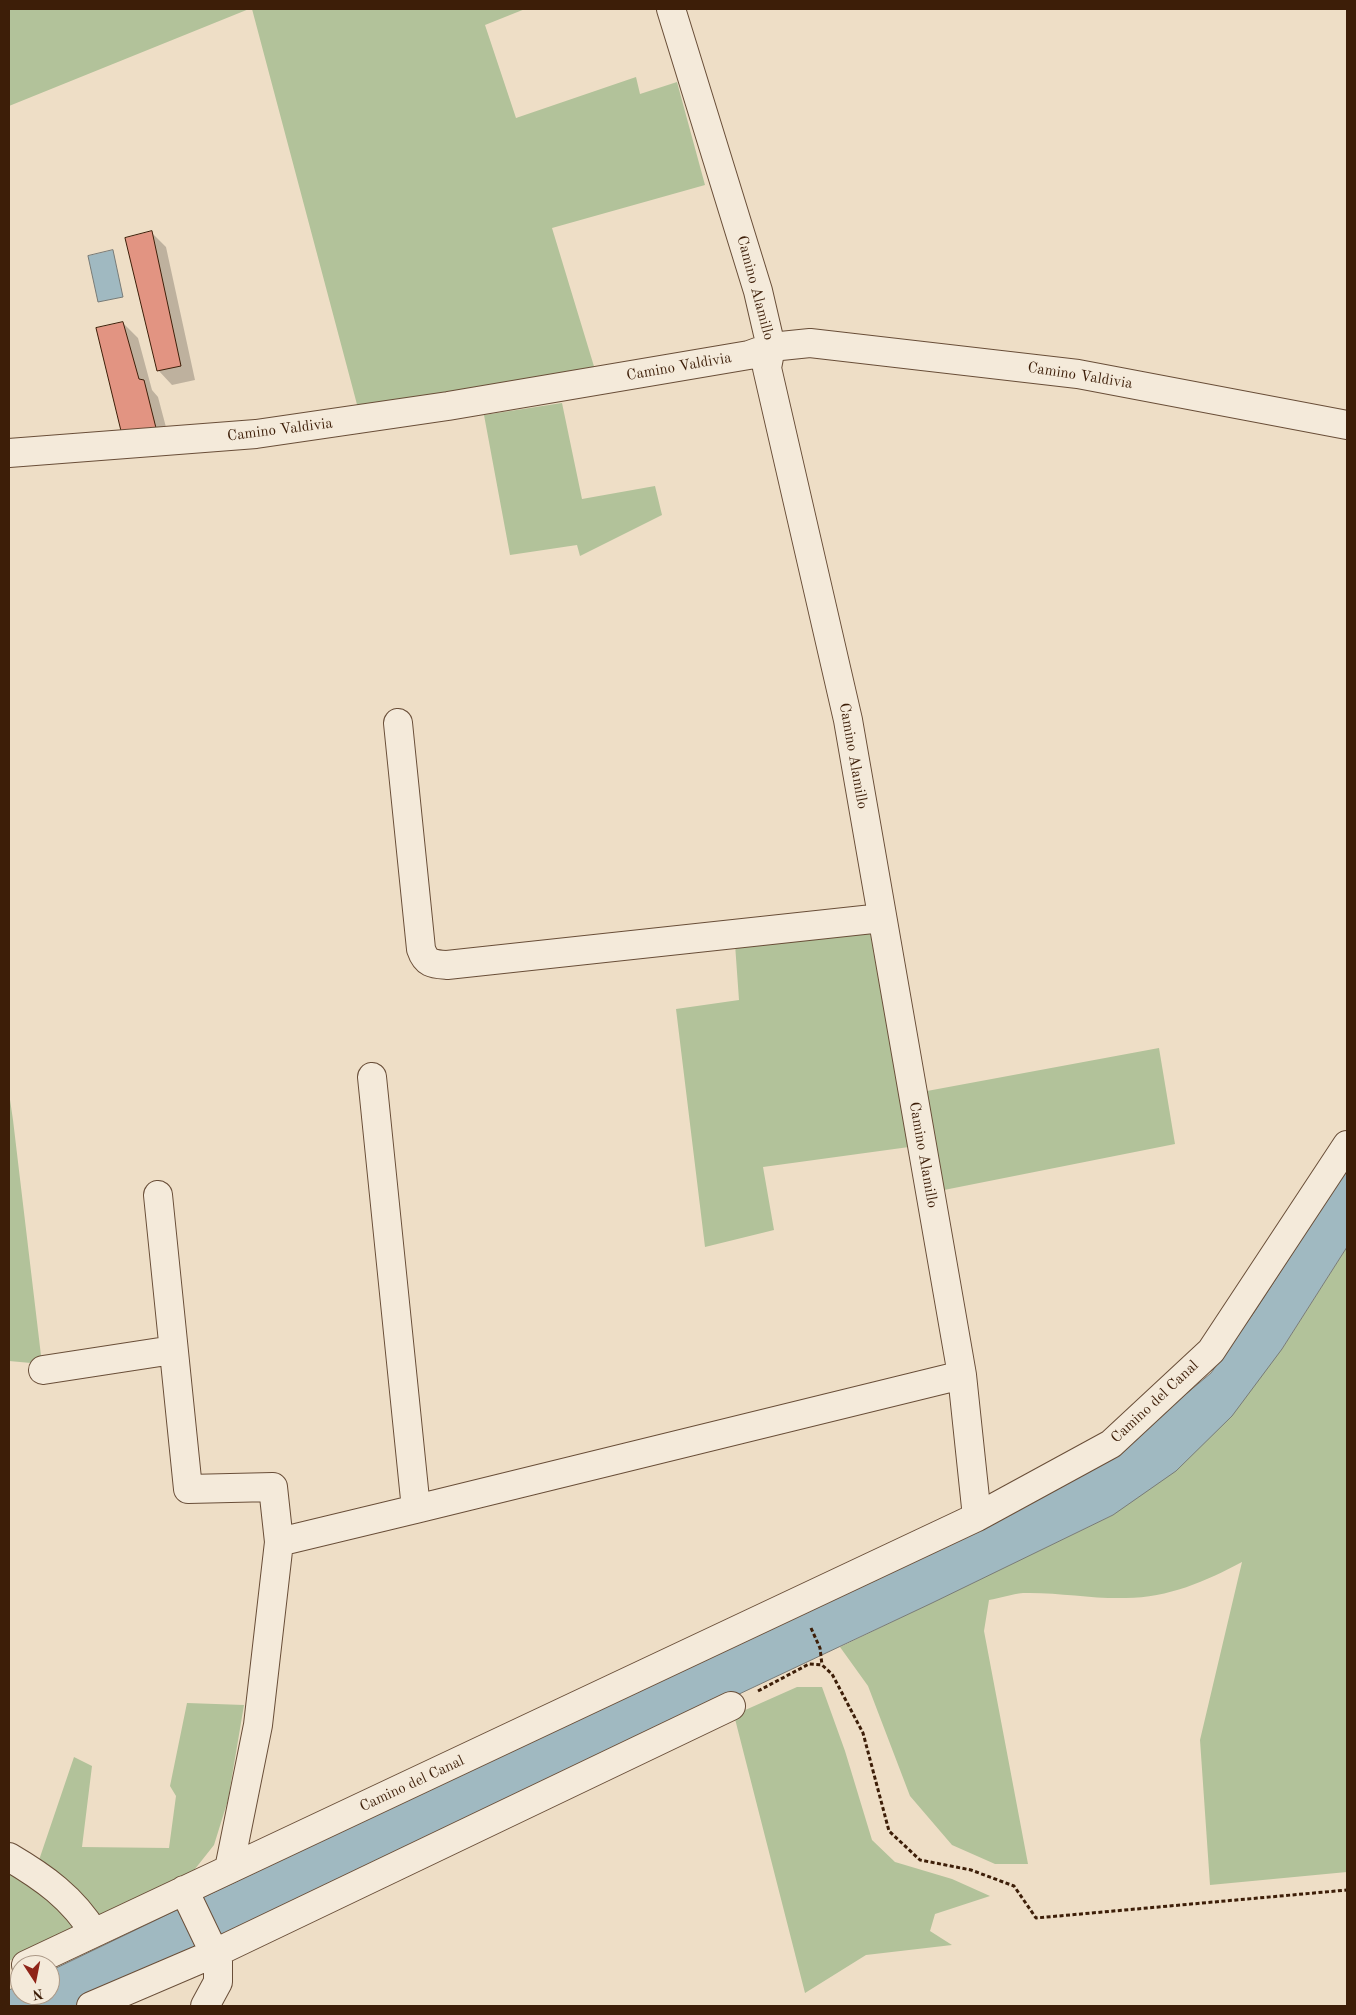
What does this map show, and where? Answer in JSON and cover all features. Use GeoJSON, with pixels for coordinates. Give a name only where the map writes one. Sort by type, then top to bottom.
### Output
{"type":"FeatureCollection","features":[{"type":"Feature","properties":{"kind":"street","name":"Camino Alamillo"},"geometry":{"type":"LineString","coordinates":[[671,9],[758,291],[771,347],[767,368],[848,720],[962,1375],[977,1517]]}},
{"type":"Feature","properties":{"kind":"street","name":"Camino Valdivia"},"geometry":{"type":"LineString","coordinates":[[9,453],[256,434],[448,406],[749,355],[771,347],[810,344],[1078,374],[1347,426]]}},
{"type":"Feature","properties":{"kind":"street"},"geometry":{"type":"LineString","coordinates":[[398,723],[421,949],[424,958],[430,964],[447,965],[882,918]]}},
{"type":"Feature","properties":{"kind":"street"},"geometry":{"type":"LineString","coordinates":[[372,1077],[416,1509]]}},
{"type":"Feature","properties":{"kind":"street","name":"Camino del Canal"},"geometry":{"type":"LineString","coordinates":[[47,1955],[94,1933],[187,1896],[229,1869],[977,1517],[1111,1444],[1211,1352],[1347,1145]]}},
{"type":"Feature","properties":{"kind":"street"},"geometry":{"type":"LineString","coordinates":[[158,1195],[188,1489],[273,1487],[279,1542],[258,1725],[229,1869]]}},
{"type":"Feature","properties":{"kind":"street"},"geometry":{"type":"LineString","coordinates":[[43,1370],[173,1350]]}},
{"type":"Feature","properties":{"kind":"street"},"geometry":{"type":"LineString","coordinates":[[279,1542],[962,1375]]}},
{"type":"Feature","properties":{"kind":"street"},"geometry":{"type":"LineString","coordinates":[[91,2006],[731,1706]]}},
{"type":"Feature","properties":{"kind":"street"},"geometry":{"type":"LineString","coordinates":[[9,1857],[28,1868],[70,1900],[81,1910],[94,1933]]}},
{"type":"Feature","properties":{"kind":"street"},"geometry":{"type":"LineString","coordinates":[[187,1896],[218,1961],[218,1982],[205,2006]]}},
{"type":"Feature","properties":{"kind":"path"},"geometry":{"type":"LineString","coordinates":[[797,1603],[820,1648],[822,1665]]}},
{"type":"Feature","properties":{"kind":"path"},"geometry":{"type":"LineString","coordinates":[[731,1706],[810,1664],[822,1665],[832,1674],[863,1733],[889,1832],[920,1860],[971,1870],[1014,1886],[1036,1918],[1347,1890]]}},
{"type":"Feature","properties":{"kind":"green space"},"geometry":{"type":"Polygon","coordinates":[[[9,9],[249,9],[9,106],[9,9]]]}},
{"type":"Feature","properties":{"kind":"green space"},"geometry":{"type":"Polygon","coordinates":[[[252,9],[525,9],[485,25],[516,118],[636,77],[640,94],[677,82],[705,185],[552,228],[596,373],[359,412],[252,9]]]}},
{"type":"Feature","properties":{"kind":"green space"},"geometry":{"type":"Polygon","coordinates":[[[562,403],[582,499],[655,486],[662,515],[580,556],[577,545],[510,555],[484,415],[562,403]]]}},
{"type":"Feature","properties":{"kind":"green space"},"geometry":{"type":"Polygon","coordinates":[[[870,932],[909,1147],[763,1167],[774,1230],[705,1247],[676,1009],[739,1000],[735,944],[870,932]]]}},
{"type":"Feature","properties":{"kind":"green space"},"geometry":{"type":"Polygon","coordinates":[[[1159,1048],[1175,1144],[944,1190],[927,1091],[1159,1048]]]}},
{"type":"Feature","properties":{"kind":"green space"},"geometry":{"type":"Polygon","coordinates":[[[9,1093],[13,1120],[42,1364],[9,1361],[9,1093]]]}},
{"type":"Feature","properties":{"kind":"green space"},"geometry":{"type":"Polygon","coordinates":[[[1347,1247],[1347,1872],[1210,1885],[1200,1740],[1242,1562],[1201,1582],[1157,1595],[1113,1598],[1023,1593],[989,1600],[984,1631],[1028,1864],[995,1864],[952,1845],[910,1796],[868,1686],[840,1647],[1113,1515],[1282,1349],[1347,1247]]]}},
{"type":"Feature","properties":{"kind":"green space"},"geometry":{"type":"Polygon","coordinates":[[[797,1687],[822,1687],[845,1751],[872,1840],[895,1862],[952,1879],[990,1896],[935,1914],[930,1931],[952,1945],[866,1955],[805,1993],[734,1715],[797,1687]]]}},
{"type":"Feature","properties":{"kind":"green space"},"geometry":{"type":"Polygon","coordinates":[[[187,1703],[244,1705],[228,1800],[214,1845],[191,1874],[96,1920],[38,1863],[74,1757],[92,1766],[82,1847],[169,1848],[176,1796],[170,1786],[187,1703]]]}},
{"type":"Feature","properties":{"kind":"green space"},"geometry":{"type":"Polygon","coordinates":[[[9,1873],[42,1894],[79,1927],[21,1955],[10,1955],[9,1961],[9,1873]]]}},
{"type":"Feature","properties":{"kind":"water"},"geometry":{"type":"Polygon","coordinates":[[[113,250],[123,297],[98,302],[88,256],[113,250]]]}},
{"type":"Feature","properties":{"kind":"water"},"geometry":{"type":"Polygon","coordinates":[[[1347,1169],[1347,1247],[1282,1349],[1232,1416],[1176,1471],[1113,1515],[932,1603],[78,2006],[9,2006],[10,1990],[10,2005],[60,2005],[60,1966],[456,1776],[1131,1440],[1211,1373],[1255,1311],[1347,1169]]]}},
{"type":"Feature","properties":{"kind":"building"},"geometry":{"type":"Polygon","coordinates":[[[152,231],[181,366],[157,371],[125,238],[152,231]]]}},
{"type":"Feature","properties":{"kind":"building"},"geometry":{"type":"Polygon","coordinates":[[[123,322],[139,379],[144,380],[157,432],[122,435],[96,328],[123,322]]]}}]}
